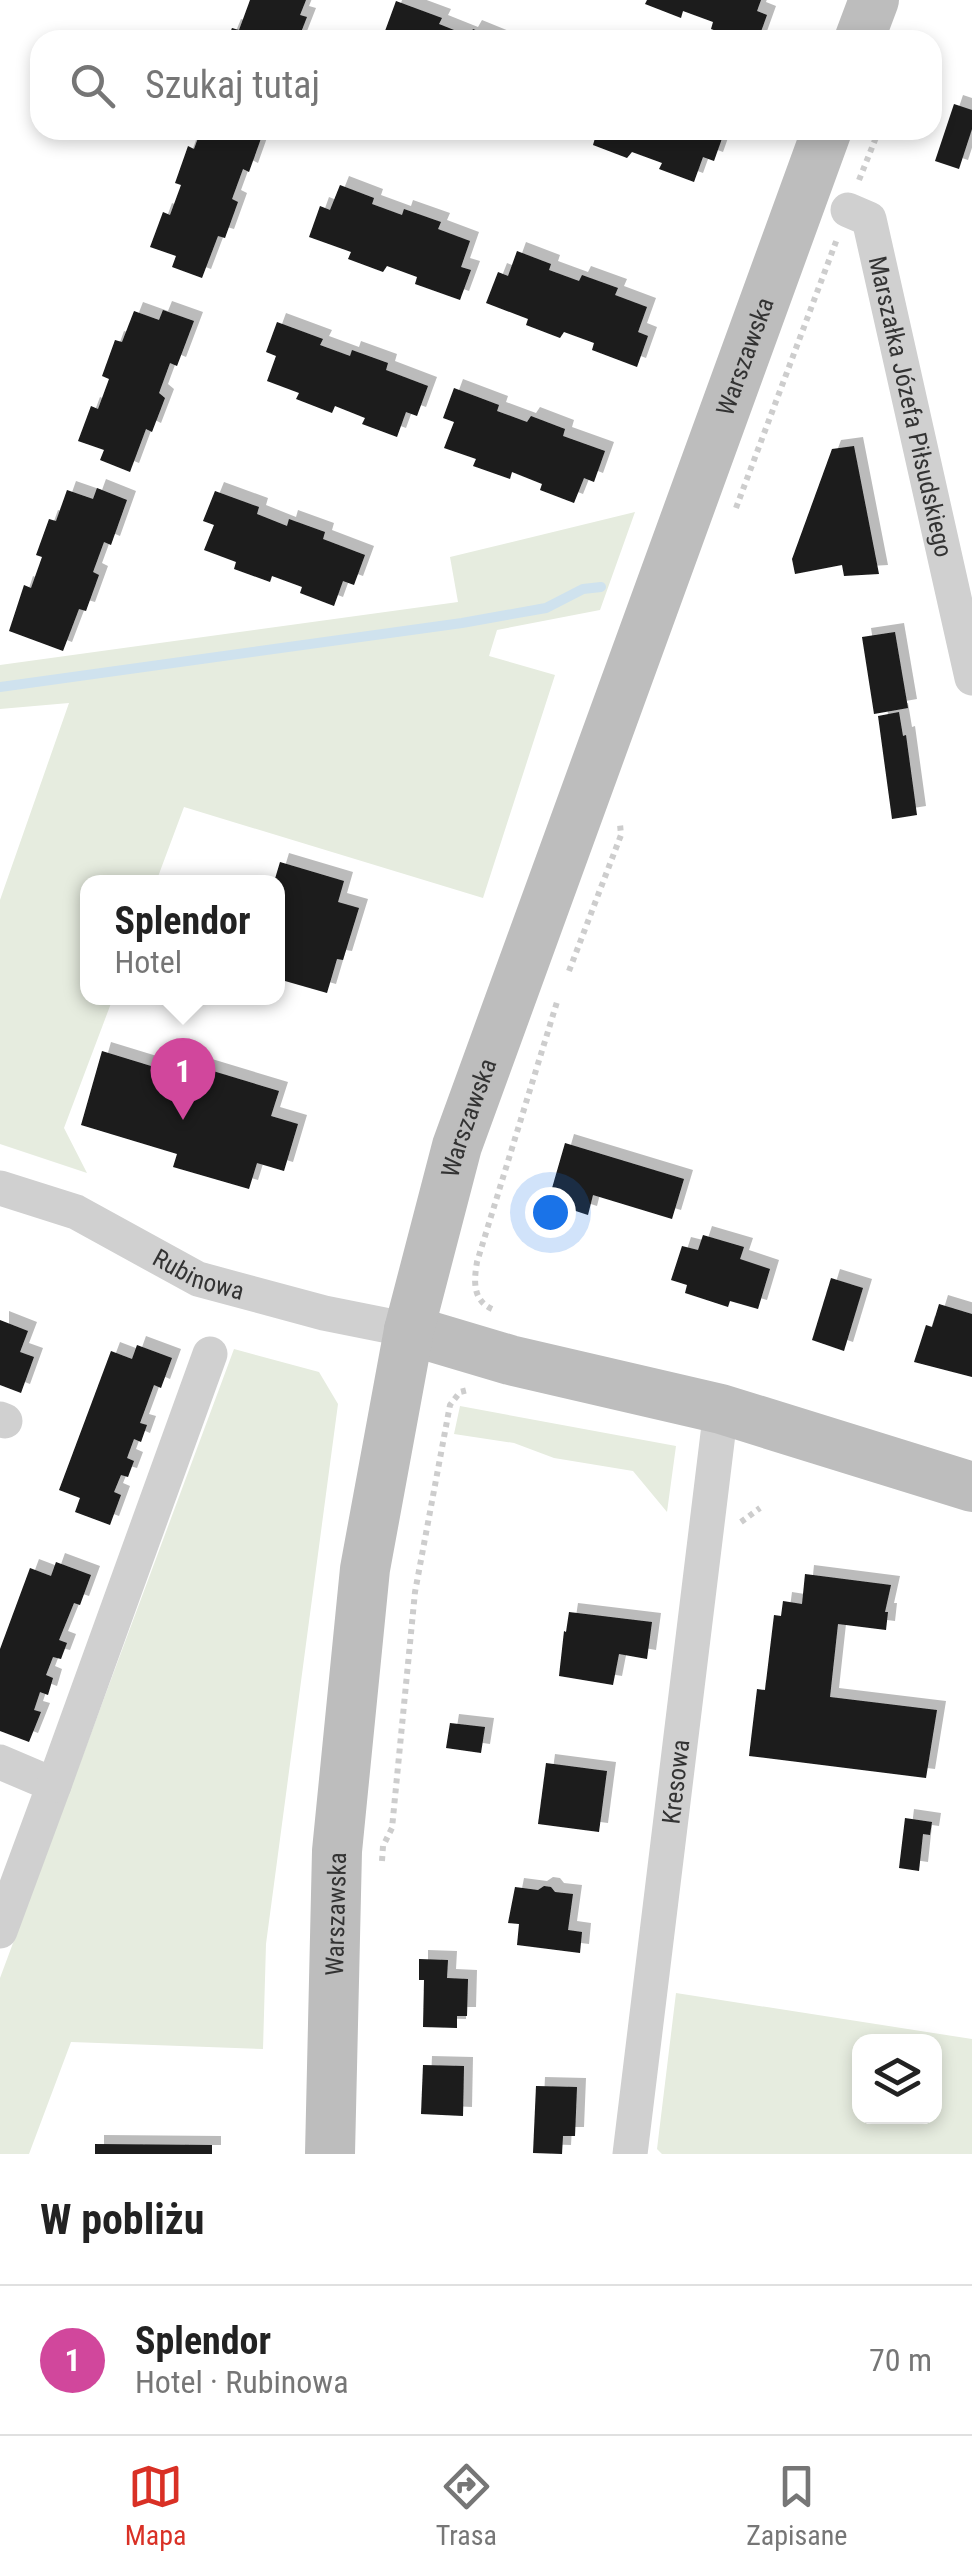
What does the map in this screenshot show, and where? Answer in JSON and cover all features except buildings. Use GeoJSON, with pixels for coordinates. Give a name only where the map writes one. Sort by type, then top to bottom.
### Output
{"type":"FeatureCollection","features":[{"type":"Feature","properties":{"kind":"main road"},"geometry":{"type":"LineString","coordinates":[[863,30],[874,0]]}},
{"type":"Feature","properties":{"kind":"main road","name":"Warszawska"},"geometry":{"type":"LineString","coordinates":[[330,2154],[341,1814],[365,1569],[409,1330],[458,1146],[822,140]]}},
{"type":"Feature","properties":{"kind":"main road"},"geometry":{"type":"LineString","coordinates":[[409,1330],[510,1360],[722,1409],[972,1487]]}},
{"type":"Feature","properties":{"kind":"street","name":"Marszałka Józefa Piłsudskiego"},"geometry":{"type":"LineString","coordinates":[[848,210],[869,218],[972,678]]}},
{"type":"Feature","properties":{"kind":"street","name":"Rubinowa"},"geometry":{"type":"LineString","coordinates":[[0,1188],[76,1212],[198,1278],[324,1314],[409,1330]]}},
{"type":"Feature","properties":{"kind":"street"},"geometry":{"type":"LineString","coordinates":[[0,1931],[210,1354]]}},
{"type":"Feature","properties":{"kind":"street","name":"Kresowa"},"geometry":{"type":"LineString","coordinates":[[630,2154],[722,1409]]}},
{"type":"Feature","properties":{"kind":"street"},"geometry":{"type":"LineString","coordinates":[[0,1762],[54,1785]]}},
{"type":"Feature","properties":{"kind":"path"},"geometry":{"type":"LineString","coordinates":[[848,210],[874,140]]}},
{"type":"Feature","properties":{"kind":"path"},"geometry":{"type":"LineString","coordinates":[[380,1878],[383,1846],[392,1828],[415,1592],[450,1405],[455,1396],[466,1390],[484,1395]]}},
{"type":"Feature","properties":{"kind":"shaded area"},"geometry":{"type":"Polygon","coordinates":[[[635,512],[600,610],[497,630],[489,656],[555,675],[483,898],[184,807],[159,875],[80,875],[80,1005],[110,1005],[64,1128],[87,1173],[0,1144],[0,900],[69,703],[0,709],[0,665],[458,602],[450,557],[635,512]]]}},
{"type":"Feature","properties":{"kind":"shaded area"},"geometry":{"type":"Polygon","coordinates":[[[234,1349],[319,1372],[338,1404],[266,1944],[263,2049],[71,2042],[29,2154],[0,2154],[0,1978],[234,1349]]]}},
{"type":"Feature","properties":{"kind":"shaded area"},"geometry":{"type":"Polygon","coordinates":[[[460,1406],[676,1446],[667,1512],[633,1471],[554,1458],[514,1443],[454,1434],[460,1406]]]}},
{"type":"Feature","properties":{"kind":"shaded area"},"geometry":{"type":"Polygon","coordinates":[[[676,1993],[940,2034],[852,2034],[852,2124],[942,2124],[942,2034],[972,2039],[972,2154],[662,2154],[657,2149],[676,1993]]]}},
{"type":"Feature","properties":{"kind":"waterway"},"geometry":{"type":"LineString","coordinates":[[0,687],[462,623],[546,608],[583,589],[601,587]]}},
{"type":"Feature","properties":{"kind":"place","name":"Splendor"},"geometry":{"type":"Point","coordinates":[183,1120]}}]}
